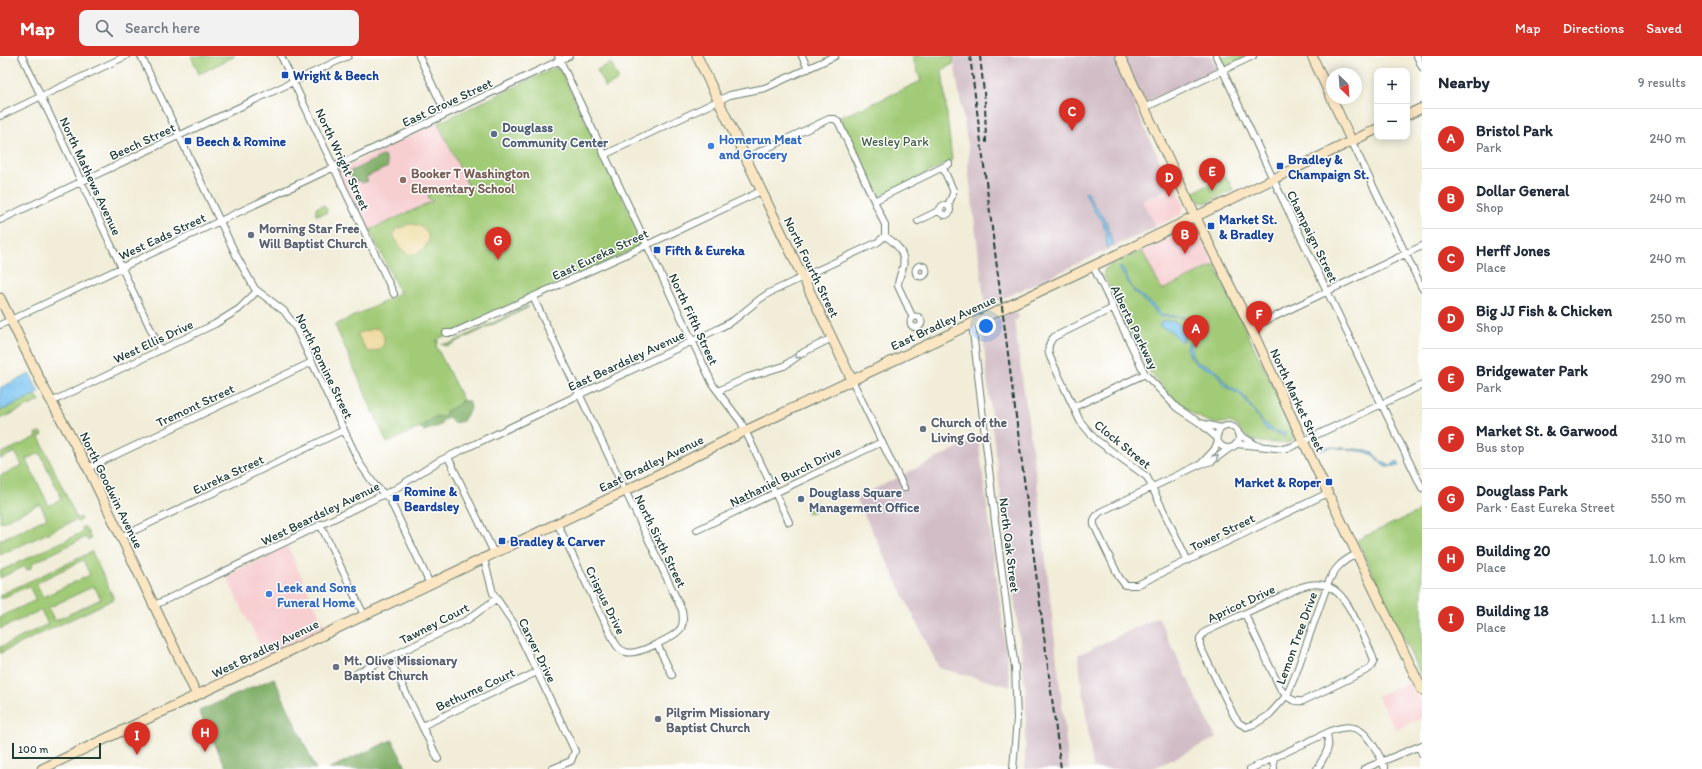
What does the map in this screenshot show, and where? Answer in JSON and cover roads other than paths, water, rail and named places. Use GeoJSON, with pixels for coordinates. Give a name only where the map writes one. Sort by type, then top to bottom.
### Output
{"type":"FeatureCollection","features":[{"type":"Feature","properties":{"kind":"main road","name":"North Fourth Street"},"geometry":{"type":"LineString","coordinates":[[696,56],[852,380]]}},
{"type":"Feature","properties":{"kind":"main road","name":"North Market Street"},"geometry":{"type":"LineString","coordinates":[[1120,56],[1196,217],[1251,328],[1303,442],[1422,690]]}},
{"type":"Feature","properties":{"kind":"main road"},"geometry":{"type":"LineString","coordinates":[[1312,56],[1351,140]]}},
{"type":"Feature","properties":{"kind":"main road"},"geometry":{"type":"LineString","coordinates":[[1410,114],[1422,108]]}},
{"type":"Feature","properties":{"kind":"main road","name":"East Bradley Avenue"},"geometry":{"type":"LineString","coordinates":[[520,541],[745,431],[1196,217],[1351,140],[1374,130]]}},
{"type":"Feature","properties":{"kind":"main road","name":"North Goodwin Avenue"},"geometry":{"type":"LineString","coordinates":[[0,298],[51,402],[88,468],[197,695]]}},
{"type":"Feature","properties":{"kind":"main road","name":"West Bradley Avenue"},"geometry":{"type":"LineString","coordinates":[[42,769],[520,541]]}},
{"type":"Feature","properties":{"kind":"street","name":"North Mathews Avenue"},"geometry":{"type":"LineString","coordinates":[[22,56],[160,350]]}},
{"type":"Feature","properties":{"kind":"street"},"geometry":{"type":"LineString","coordinates":[[0,116],[126,56]]}},
{"type":"Feature","properties":{"kind":"street","name":"North Romine Street"},"geometry":{"type":"LineString","coordinates":[[141,56],[237,257],[257,291],[276,304],[289,317],[295,326],[344,430],[364,468],[390,500],[430,584]]}},
{"type":"Feature","properties":{"kind":"street","name":"North Wright Street"},"geometry":{"type":"LineString","coordinates":[[281,56],[394,294]]}},
{"type":"Feature","properties":{"kind":"street","name":"Beech Street"},"geometry":{"type":"LineString","coordinates":[[0,220],[348,56]]}},
{"type":"Feature","properties":{"kind":"street"},"geometry":{"type":"LineString","coordinates":[[419,56],[446,114]]}},
{"type":"Feature","properties":{"kind":"street","name":"East Grove Street"},"geometry":{"type":"LineString","coordinates":[[334,167],[559,58],[569,56]]}},
{"type":"Feature","properties":{"kind":"street"},"geometry":{"type":"LineString","coordinates":[[802,56],[808,69]]}},
{"type":"Feature","properties":{"kind":"street"},"geometry":{"type":"LineString","coordinates":[[604,154],[736,92],[753,91],[765,88],[835,56]]}},
{"type":"Feature","properties":{"kind":"street","name":"Champaign Street"},"geometry":{"type":"LineString","coordinates":[[1216,56],[1273,179],[1422,488]]}},
{"type":"Feature","properties":{"kind":"street"},"geometry":{"type":"LineString","coordinates":[[1144,108],[1253,56]]}},
{"type":"Feature","properties":{"kind":"street"},"geometry":{"type":"LineString","coordinates":[[1417,56],[1422,67]]}},
{"type":"Feature","properties":{"kind":"street","name":"North Fifth Street"},"geometry":{"type":"LineString","coordinates":[[559,58],[713,385],[734,410],[789,522]]}},
{"type":"Feature","properties":{"kind":"street"},"geometry":{"type":"LineString","coordinates":[[746,158],[822,121],[835,119],[839,123],[853,152],[885,226],[885,236],[898,246],[902,253],[903,265],[898,286],[913,318]]}},
{"type":"Feature","properties":{"kind":"street"},"geometry":{"type":"LineString","coordinates":[[1351,140],[1422,288]]}},
{"type":"Feature","properties":{"kind":"street"},"geometry":{"type":"LineString","coordinates":[[874,201],[949,164]]}},
{"type":"Feature","properties":{"kind":"street","name":"West Eads Street"},"geometry":{"type":"LineString","coordinates":[[0,325],[334,167]]}},
{"type":"Feature","properties":{"kind":"street"},"geometry":{"type":"LineString","coordinates":[[918,221],[940,210],[943,214],[947,214],[950,210],[948,205],[953,194],[953,190],[943,168]]}},
{"type":"Feature","properties":{"kind":"street","name":"East Eureka Street"},"geometry":{"type":"LineString","coordinates":[[446,333],[453,333],[533,298],[761,190]]}},
{"type":"Feature","properties":{"kind":"street","name":"East Beardsley Avenue"},"geometry":{"type":"LineString","coordinates":[[494,435],[734,320],[760,299],[878,242],[885,236]]}},
{"type":"Feature","properties":{"kind":"street"},"geometry":{"type":"LineString","coordinates":[[1251,328],[1422,246]]}},
{"type":"Feature","properties":{"kind":"street"},"geometry":{"type":"LineString","coordinates":[[903,265],[915,269]]}},
{"type":"Feature","properties":{"kind":"street","name":"Alberta Parkway"},"geometry":{"type":"LineString","coordinates":[[1093,266],[1145,374],[1151,383],[1177,408],[1200,423],[1217,440]]}},
{"type":"Feature","properties":{"kind":"street","name":"West Ellis Drive"},"geometry":{"type":"LineString","coordinates":[[51,402],[227,317],[239,309],[257,291]]}},
{"type":"Feature","properties":{"kind":"street","name":"North Sixth Street"},"geometry":{"type":"LineString","coordinates":[[533,298],[682,610],[684,620],[680,629],[676,634],[657,644]]}},
{"type":"Feature","properties":{"kind":"street","name":"Clock Street"},"geometry":{"type":"LineString","coordinates":[[1113,308],[1054,337],[1049,343],[1048,351],[1080,421],[1095,439],[1143,472],[1153,487],[1188,560]]}},
{"type":"Feature","properties":{"kind":"street","name":"North Oak Street"},"geometry":{"type":"LineString","coordinates":[[972,323],[995,522],[1015,668],[1017,718],[1013,769]]}},
{"type":"Feature","properties":{"kind":"street"},"geometry":{"type":"LineString","coordinates":[[718,391],[748,377],[784,366],[804,352],[832,338]]}},
{"type":"Feature","properties":{"kind":"street","name":"Tremont Street"},"geometry":{"type":"LineString","coordinates":[[88,468],[312,362]]}},
{"type":"Feature","properties":{"kind":"street"},"geometry":{"type":"LineString","coordinates":[[1074,407],[1145,374]]}},
{"type":"Feature","properties":{"kind":"street","name":"North Fourth Street"},"geometry":{"type":"LineString","coordinates":[[852,380],[904,488]]}},
{"type":"Feature","properties":{"kind":"street"},"geometry":{"type":"LineString","coordinates":[[1217,440],[1223,447],[1258,446],[1283,449],[1291,447],[1422,385]]}},
{"type":"Feature","properties":{"kind":"street","name":"Alberta Parkway"},"geometry":{"type":"LineString","coordinates":[[1200,423],[1221,428]]}},
{"type":"Feature","properties":{"kind":"street"},"geometry":{"type":"LineString","coordinates":[[1201,464],[1214,450],[1218,431],[1224,426],[1232,426],[1238,434],[1258,446]]}},
{"type":"Feature","properties":{"kind":"street","name":"Eureka Street"},"geometry":{"type":"LineString","coordinates":[[120,537],[344,430]]}},
{"type":"Feature","properties":{"kind":"street"},"geometry":{"type":"LineString","coordinates":[[1153,487],[1212,460],[1233,446],[1238,434]]}},
{"type":"Feature","properties":{"kind":"street","name":"West Beardsley Avenue"},"geometry":{"type":"LineString","coordinates":[[153,606],[402,485],[429,466],[494,435]]}},
{"type":"Feature","properties":{"kind":"street","name":"Nathaniel Burch Drive"},"geometry":{"type":"LineString","coordinates":[[697,530],[882,442]]}},
{"type":"Feature","properties":{"kind":"street"},"geometry":{"type":"LineString","coordinates":[[448,458],[494,553]]}},
{"type":"Feature","properties":{"kind":"street","name":"Tower Street"},"geometry":{"type":"LineString","coordinates":[[1153,487],[1100,512],[1096,515],[1094,521],[1094,525],[1119,577],[1125,585],[1137,585],[1328,493]]}},
{"type":"Feature","properties":{"kind":"street","name":"Crispus Drive"},"geometry":{"type":"LineString","coordinates":[[557,523],[616,646],[630,653],[641,651],[657,644]]}},
{"type":"Feature","properties":{"kind":"street"},"geometry":{"type":"LineString","coordinates":[[320,524],[364,615]]}},
{"type":"Feature","properties":{"kind":"street","name":"Lemon Tree Drive"},"geometry":{"type":"LineString","coordinates":[[1250,727],[1269,715],[1287,695],[1327,586],[1337,567],[1342,562],[1357,554]]}},
{"type":"Feature","properties":{"kind":"street","name":"Carver Drive"},"geometry":{"type":"LineString","coordinates":[[484,558],[491,587],[496,599],[514,624],[575,751],[571,760],[552,769]]}},
{"type":"Feature","properties":{"kind":"street","name":"Apricot Drive"},"geometry":{"type":"LineString","coordinates":[[1250,727],[1242,726],[1234,716],[1200,646],[1200,638],[1205,632],[1307,585],[1320,584],[1327,586]]}},
{"type":"Feature","properties":{"kind":"street"},"geometry":{"type":"LineString","coordinates":[[1245,614],[1280,688],[1295,702],[1303,701],[1367,670],[1373,664],[1372,656],[1349,606],[1340,594],[1327,586]]}},
{"type":"Feature","properties":{"kind":"street","name":"Tawney Court"},"geometry":{"type":"LineString","coordinates":[[357,673],[467,620],[496,599]]}},
{"type":"Feature","properties":{"kind":"street"},"geometry":{"type":"LineString","coordinates":[[657,644],[672,675]]}},
{"type":"Feature","properties":{"kind":"street"},"geometry":{"type":"LineString","coordinates":[[389,658],[438,759]]}},
{"type":"Feature","properties":{"kind":"street","name":"Bethume Court"},"geometry":{"type":"LineString","coordinates":[[422,726],[537,672]]}},
{"type":"Feature","properties":{"kind":"street"},"geometry":{"type":"LineString","coordinates":[[1250,769],[1340,728],[1356,728],[1365,734],[1383,761],[1386,769]]}},
{"type":"Feature","properties":{"kind":"street"},"geometry":{"type":"LineString","coordinates":[[1317,769],[1328,747],[1329,742],[1326,734]]}},
{"type":"Feature","properties":{"kind":"street"},"geometry":{"type":"LineString","coordinates":[[1364,769],[1420,746],[1422,754]]}},
{"type":"Feature","properties":{"kind":"street"},"geometry":{"type":"LineString","coordinates":[[1273,758],[1274,769]]}},
{"type":"Feature","properties":{"kind":"water"},"geometry":{"type":"Polygon","coordinates":[[[1087,192],[1094,205],[1106,221],[1113,245],[1107,248],[1106,233],[1102,220],[1095,212],[1085,193],[1087,192]]]}},
{"type":"Feature","properties":{"kind":"water"},"geometry":{"type":"Polygon","coordinates":[[[1122,267],[1133,289],[1153,305],[1161,315],[1180,316],[1185,318],[1188,320],[1191,324],[1182,317],[1160,317],[1134,292],[1119,268],[1122,267]]]}},
{"type":"Feature","properties":{"kind":"water"},"geometry":{"type":"Polygon","coordinates":[[[1163,321],[1170,321],[1181,326],[1186,332],[1183,341],[1180,341],[1171,331],[1160,327],[1160,323],[1163,321]]]}},
{"type":"Feature","properties":{"kind":"water"},"geometry":{"type":"Polygon","coordinates":[[[1191,324],[1194,329],[1191,352],[1194,359],[1219,373],[1230,387],[1242,394],[1266,425],[1278,432],[1286,432],[1284,438],[1283,435],[1267,430],[1242,396],[1225,386],[1216,372],[1197,365],[1190,356],[1187,348],[1193,332],[1191,324]]]}},
{"type":"Feature","properties":{"kind":"water"},"geometry":{"type":"Polygon","coordinates":[[[30,374],[39,393],[0,411],[0,388],[30,374]]]}},
{"type":"Feature","properties":{"kind":"water"},"geometry":{"type":"Polygon","coordinates":[[[1324,443],[1323,446],[1365,450],[1373,453],[1382,462],[1391,465],[1398,461],[1400,466],[1384,466],[1373,455],[1366,452],[1332,447],[1321,451],[1324,443]]]}},
{"type":"Feature","properties":{"kind":"railway"},"geometry":{"type":"LineString","coordinates":[[970,56],[1061,769]]}},
{"type":"Feature","properties":{"kind":"railway"},"geometry":{"type":"LineString","coordinates":[[980,56],[985,102],[986,143]]}},
{"type":"Feature","properties":{"kind":"place","name":"Wright & Beech"},"geometry":{"type":"Point","coordinates":[285,75]}},
{"type":"Feature","properties":{"kind":"place","name":"Herff Jones"},"geometry":{"type":"Point","coordinates":[1072,131]}},
{"type":"Feature","properties":{"kind":"place","name":"Douglass Community Center"},"geometry":{"type":"Point","coordinates":[494,134]}},
{"type":"Feature","properties":{"kind":"place","name":"Beech & Romine"},"geometry":{"type":"Point","coordinates":[188,141]}},
{"type":"Feature","properties":{"kind":"place","name":"Homerun Meat and Grocery"},"geometry":{"type":"Point","coordinates":[711,146]}},
{"type":"Feature","properties":{"kind":"place","name":"Bradley & Champaign St."},"geometry":{"type":"Point","coordinates":[1280,166]}},
{"type":"Feature","properties":{"kind":"place","name":"Booker T Washington Elementary School"},"geometry":{"type":"Point","coordinates":[403,180]}},
{"type":"Feature","properties":{"kind":"place","name":"Bridgewater Park"},"geometry":{"type":"Point","coordinates":[1212,191]}},
{"type":"Feature","properties":{"kind":"place","name":"Big JJ Fish & Chicken"},"geometry":{"type":"Point","coordinates":[1169,197]}},
{"type":"Feature","properties":{"kind":"place","name":"Market St. & Bradley"},"geometry":{"type":"Point","coordinates":[1211,226]}},
{"type":"Feature","properties":{"kind":"place","name":"Morning Star Free Will Baptist Church"},"geometry":{"type":"Point","coordinates":[251,235]}},
{"type":"Feature","properties":{"kind":"place","name":"Fifth & Eureka"},"geometry":{"type":"Point","coordinates":[657,250]}},
{"type":"Feature","properties":{"kind":"place","name":"Dollar General"},"geometry":{"type":"Point","coordinates":[1185,254]}},
{"type":"Feature","properties":{"kind":"place","name":"Douglass Park"},"geometry":{"type":"Point","coordinates":[498,260]}},
{"type":"Feature","properties":{"kind":"place","name":"Market St. & Garwood"},"geometry":{"type":"Point","coordinates":[1259,334]}},
{"type":"Feature","properties":{"kind":"place","name":"Bristol Park"},"geometry":{"type":"Point","coordinates":[1196,348]}},
{"type":"Feature","properties":{"kind":"place","name":"Church of the Living God"},"geometry":{"type":"Point","coordinates":[923,429]}},
{"type":"Feature","properties":{"kind":"place","name":"Market & Roper"},"geometry":{"type":"Point","coordinates":[1329,482]}},
{"type":"Feature","properties":{"kind":"place","name":"Romine & Beardsley"},"geometry":{"type":"Point","coordinates":[396,498]}},
{"type":"Feature","properties":{"kind":"place","name":"Douglass Square Management Office"},"geometry":{"type":"Point","coordinates":[801,499]}},
{"type":"Feature","properties":{"kind":"place","name":"Bradley & Carver"},"geometry":{"type":"Point","coordinates":[502,541]}},
{"type":"Feature","properties":{"kind":"place","name":"Leek and Sons Funeral Home"},"geometry":{"type":"Point","coordinates":[269,594]}},
{"type":"Feature","properties":{"kind":"place","name":"Mt. Olive Missionary Baptist Church"},"geometry":{"type":"Point","coordinates":[336,667]}},
{"type":"Feature","properties":{"kind":"place","name":"Pilgrim Missionary Baptist Church"},"geometry":{"type":"Point","coordinates":[658,719]}},
{"type":"Feature","properties":{"kind":"place","name":"Building 20"},"geometry":{"type":"Point","coordinates":[205,752]}},
{"type":"Feature","properties":{"kind":"place","name":"Building 18"},"geometry":{"type":"Point","coordinates":[137,755]}},
{"type":"Feature","properties":{"kind":"park label","name":"Wesley Park"},"geometry":{"type":"Point","coordinates":[895,141]}}]}
